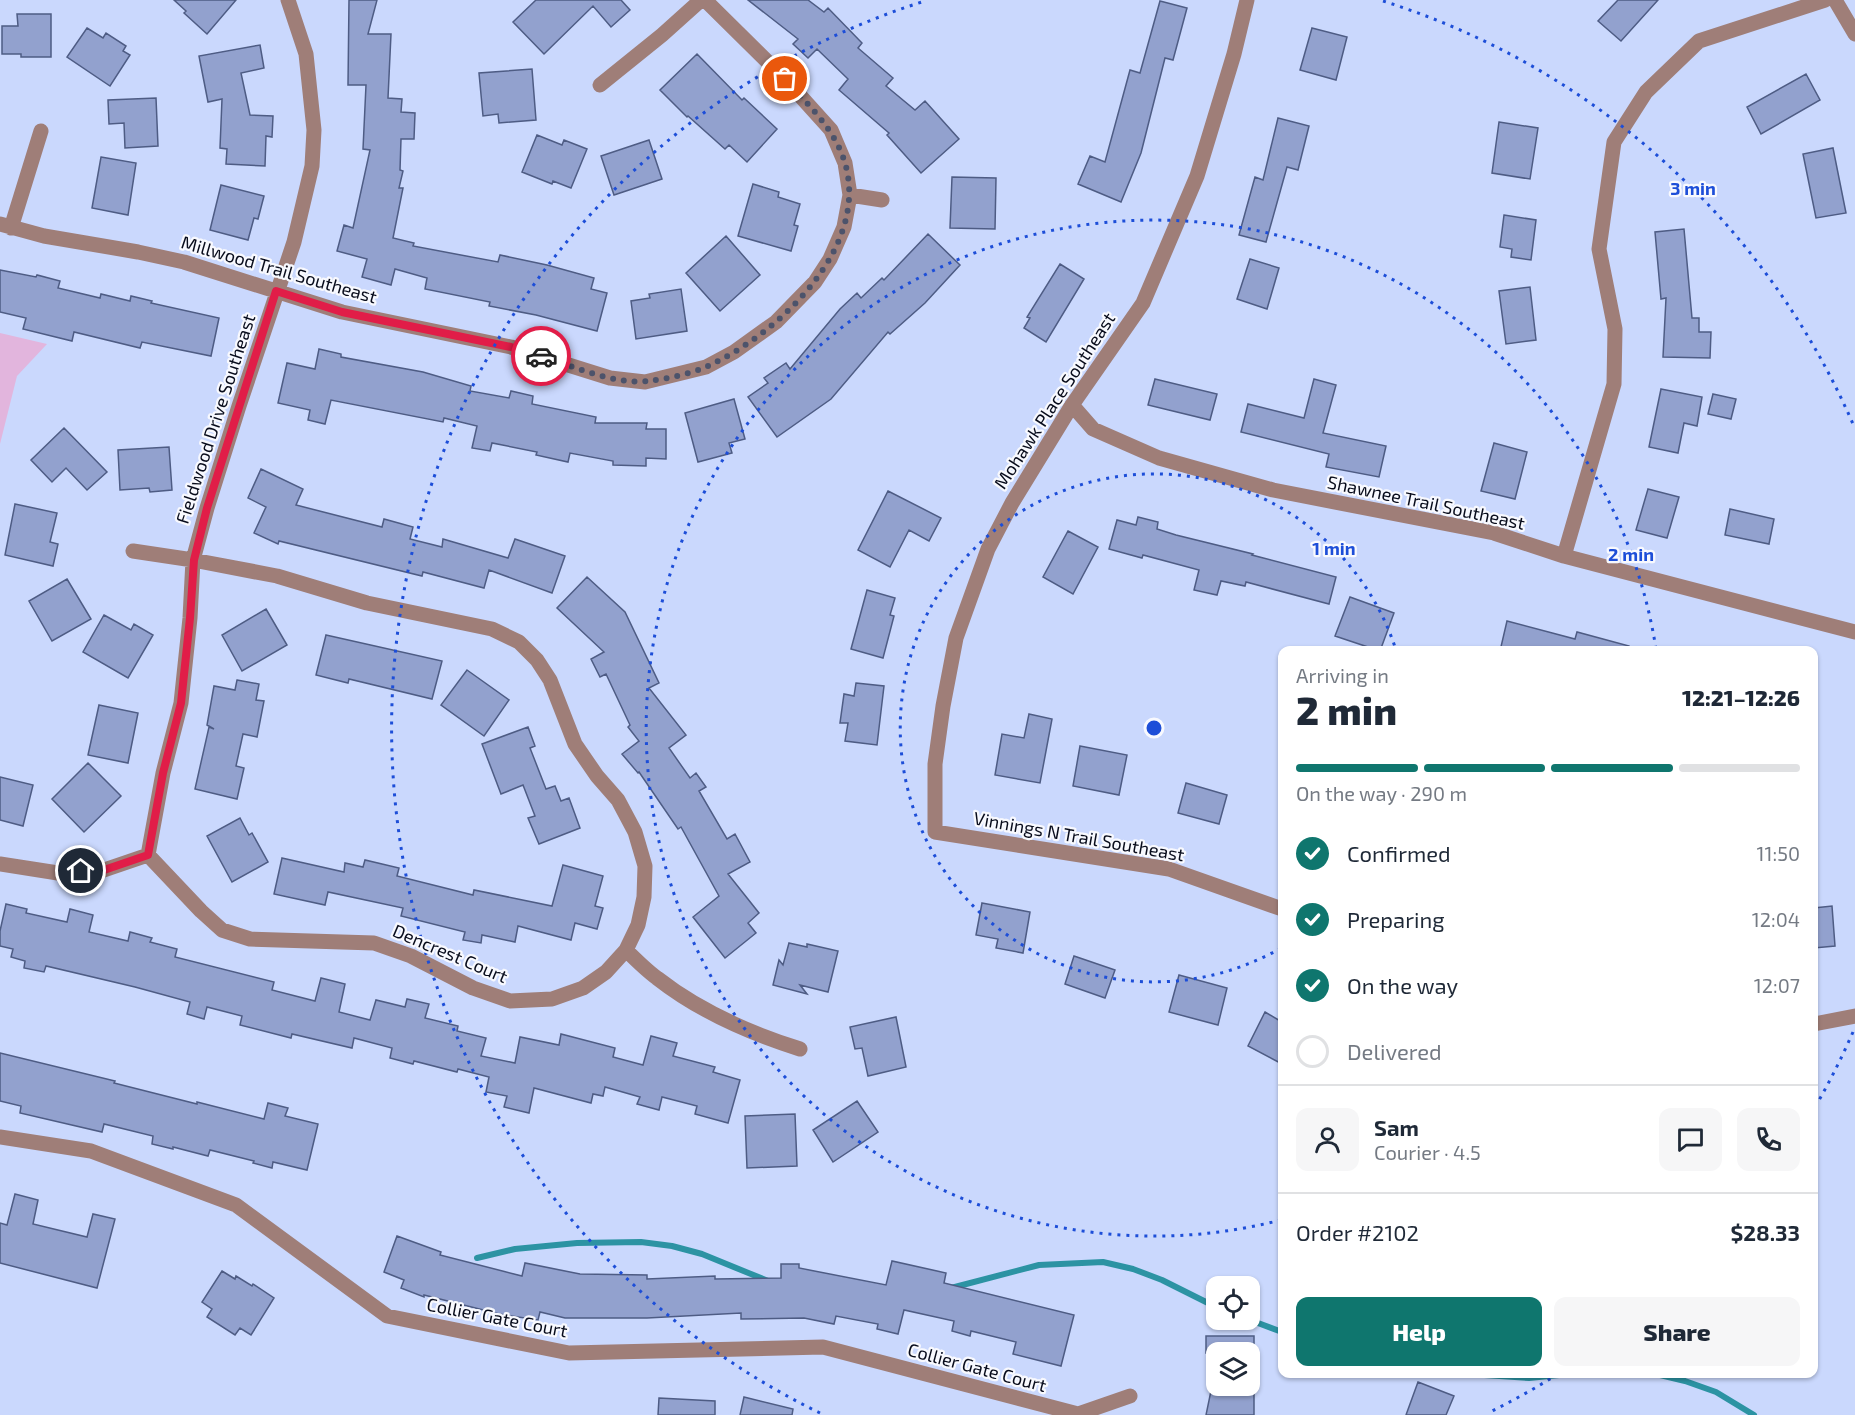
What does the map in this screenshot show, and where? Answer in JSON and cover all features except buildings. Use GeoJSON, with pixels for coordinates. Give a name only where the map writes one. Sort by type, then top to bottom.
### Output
{"type":"FeatureCollection","features":[{"type":"Feature","properties":{"kind":"street","name":"Fieldwood Drive Southeast"},"geometry":{"type":"LineString","coordinates":[[148,855],[163,773],[181,703],[194,560],[207,508],[276,291],[294,242],[312,166],[314,130],[306,54],[288,0]]}},
{"type":"Feature","properties":{"kind":"street","name":"Millwood Trail Southeast"},"geometry":{"type":"LineString","coordinates":[[6,226],[44,237],[184,262],[342,312],[511,347],[610,378],[645,382],[706,367],[734,352],[776,322],[815,282],[830,259],[844,227],[850,195],[845,163],[831,130],[785,79],[703,0]]}},
{"type":"Feature","properties":{"kind":"street"},"geometry":{"type":"LineString","coordinates":[[600,85],[703,0]]}},
{"type":"Feature","properties":{"kind":"street","name":"Mohawk Place Southeast"},"geometry":{"type":"LineString","coordinates":[[935,832],[935,764],[943,706],[956,638],[988,549],[1012,503],[1072,405],[1143,303],[1197,176],[1234,54],[1247,0]]}},
{"type":"Feature","properties":{"kind":"street"},"geometry":{"type":"LineString","coordinates":[[1564,556],[1614,384],[1616,329],[1599,249],[1614,142],[1646,92],[1699,41],[1825,0]]}},
{"type":"Feature","properties":{"kind":"street"},"geometry":{"type":"LineString","coordinates":[[1835,0],[1855,34]]}},
{"type":"Feature","properties":{"kind":"street"},"geometry":{"type":"LineString","coordinates":[[6,226],[41,131]]}},
{"type":"Feature","properties":{"kind":"street"},"geometry":{"type":"LineString","coordinates":[[850,195],[882,200]]}},
{"type":"Feature","properties":{"kind":"street","name":"Shawnee Trail Southeast"},"geometry":{"type":"LineString","coordinates":[[1072,405],[1093,429],[1159,458],[1273,490],[1494,533],[1564,556],[1855,632]]}},
{"type":"Feature","properties":{"kind":"street","name":"Dencrest Court"},"geometry":{"type":"LineString","coordinates":[[133,551],[277,576],[367,603],[492,628],[519,642],[537,660],[550,680],[575,744],[597,776],[618,800],[635,832],[645,866],[644,897],[638,926],[626,950],[606,972],[583,988],[552,999],[510,1001],[473,988],[411,956],[374,943],[250,939],[222,930],[148,855]]}},
{"type":"Feature","properties":{"kind":"street","name":"Vinnings N Trail Southeast"},"geometry":{"type":"LineString","coordinates":[[935,832],[1169,869],[1278,908]]}},
{"type":"Feature","properties":{"kind":"street"},"geometry":{"type":"LineString","coordinates":[[0,864],[58,873],[104,870],[148,855]]}},
{"type":"Feature","properties":{"kind":"street"},"geometry":{"type":"LineString","coordinates":[[626,950],[657,978],[687,999],[761,1037],[800,1049]]}},
{"type":"Feature","properties":{"kind":"street"},"geometry":{"type":"LineString","coordinates":[[1818,1023],[1855,1016]]}},
{"type":"Feature","properties":{"kind":"street","name":"Collier Gate Court"},"geometry":{"type":"LineString","coordinates":[[0,1137],[91,1151],[236,1205],[387,1316],[569,1353],[823,1347],[1077,1414],[1130,1396]]}},
{"type":"Feature","properties":{"kind":"shaded area"},"geometry":{"type":"Polygon","coordinates":[[[0,333],[47,344],[17,376],[0,444],[0,333]]]}},
{"type":"Feature","properties":{"kind":"waterway"},"geometry":{"type":"LineString","coordinates":[[477,1258],[515,1249],[577,1243],[641,1242],[672,1246],[702,1254],[768,1281]]}},
{"type":"Feature","properties":{"kind":"waterway"},"geometry":{"type":"LineString","coordinates":[[951,1288],[1039,1265],[1103,1262],[1133,1269],[1162,1280],[1206,1302]]}},
{"type":"Feature","properties":{"kind":"waterway"},"geometry":{"type":"LineString","coordinates":[[1260,1324],[1278,1330]]}},
{"type":"Feature","properties":{"kind":"waterway"},"geometry":{"type":"LineString","coordinates":[[1673,1378],[1716,1392],[1754,1415]]}},
{"type":"Feature","properties":{"kind":"way so far"},"geometry":{"type":"LineString","coordinates":[[541,356],[610,378],[645,382],[706,367],[734,352],[776,322],[815,282],[830,259],[844,227],[850,195],[845,163],[831,130],[785,79]]}},
{"type":"Feature","properties":{"kind":"route"},"geometry":{"type":"LineString","coordinates":[[81,871],[104,870],[148,855],[163,773],[181,703],[194,560],[207,508],[276,291],[342,312],[462,336],[541,356]]}}]}
